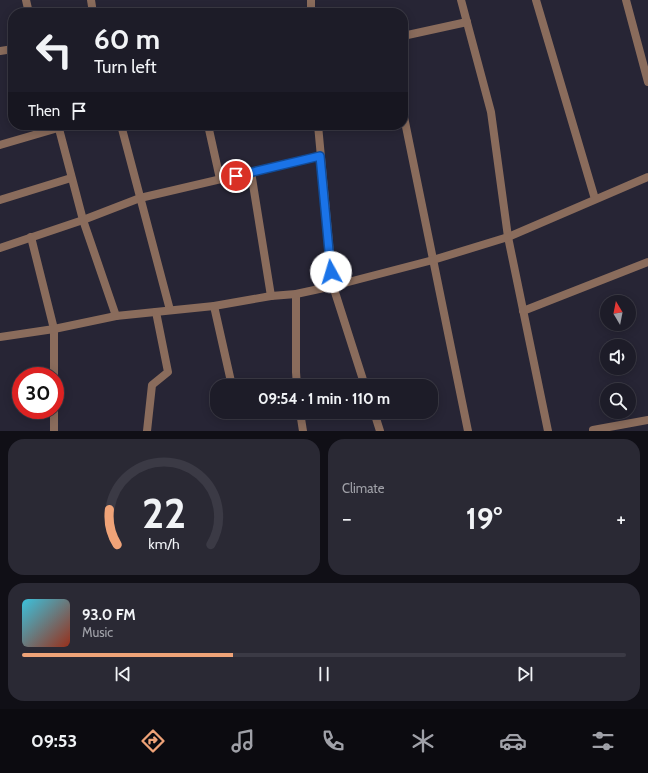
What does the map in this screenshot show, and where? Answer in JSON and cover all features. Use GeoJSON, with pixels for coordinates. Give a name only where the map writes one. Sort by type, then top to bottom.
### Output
{"type":"FeatureCollection","features":[{"type":"Feature","properties":{"kind":"street"},"geometry":{"type":"LineString","coordinates":[[461,0],[491,112],[508,237],[548,431]]}},
{"type":"Feature","properties":{"kind":"street"},"geometry":{"type":"LineString","coordinates":[[536,0],[595,200]]}},
{"type":"Feature","properties":{"kind":"street"},"geometry":{"type":"LineString","coordinates":[[626,0],[648,82]]}},
{"type":"Feature","properties":{"kind":"street"},"geometry":{"type":"LineString","coordinates":[[408,35],[467,22]]}},
{"type":"Feature","properties":{"kind":"street"},"geometry":{"type":"LineString","coordinates":[[0,145],[46,130]]}},
{"type":"Feature","properties":{"kind":"street"},"geometry":{"type":"LineString","coordinates":[[59,130],[83,220],[116,316]]}},
{"type":"Feature","properties":{"kind":"street"},"geometry":{"type":"LineString","coordinates":[[122,130],[170,310]]}},
{"type":"Feature","properties":{"kind":"street"},"geometry":{"type":"LineString","coordinates":[[209,130],[220,179]]}},
{"type":"Feature","properties":{"kind":"street"},"geometry":{"type":"LineString","coordinates":[[318,130],[333,286],[364,379]]}},
{"type":"Feature","properties":{"kind":"street"},"geometry":{"type":"LineString","coordinates":[[407,130],[468,431]]}},
{"type":"Feature","properties":{"kind":"street"},"geometry":{"type":"LineString","coordinates":[[0,248],[83,220],[140,198],[320,156]]}},
{"type":"Feature","properties":{"kind":"street"},"geometry":{"type":"LineString","coordinates":[[251,172],[271,296]]}},
{"type":"Feature","properties":{"kind":"street"},"geometry":{"type":"LineString","coordinates":[[0,337],[54,329],[116,316],[214,306],[271,296],[296,294],[333,286],[433,260],[508,237],[648,177]]}},
{"type":"Feature","properties":{"kind":"street"},"geometry":{"type":"LineString","coordinates":[[0,200],[71,178]]}},
{"type":"Feature","properties":{"kind":"street"},"geometry":{"type":"LineString","coordinates":[[31,237],[54,329],[54,367]]}},
{"type":"Feature","properties":{"kind":"street"},"geometry":{"type":"LineString","coordinates":[[523,311],[648,263]]}},
{"type":"Feature","properties":{"kind":"street"},"geometry":{"type":"LineString","coordinates":[[296,294],[296,379]]}},
{"type":"Feature","properties":{"kind":"street"},"geometry":{"type":"LineString","coordinates":[[214,306],[230,379]]}},
{"type":"Feature","properties":{"kind":"street"},"geometry":{"type":"LineString","coordinates":[[147,431],[152,385],[168,372],[156,312]]}},
{"type":"Feature","properties":{"kind":"street"},"geometry":{"type":"LineString","coordinates":[[54,419],[54,431]]}},
{"type":"Feature","properties":{"kind":"street"},"geometry":{"type":"LineString","coordinates":[[301,419],[303,431]]}},
{"type":"Feature","properties":{"kind":"street"},"geometry":{"type":"LineString","coordinates":[[376,419],[380,431]]}},
{"type":"Feature","properties":{"kind":"street"},"geometry":{"type":"LineString","coordinates":[[593,430],[648,420]]}},
{"type":"Feature","properties":{"kind":"route"},"geometry":{"type":"LineString","coordinates":[[236,176],[320,156],[331,272]]}}]}
